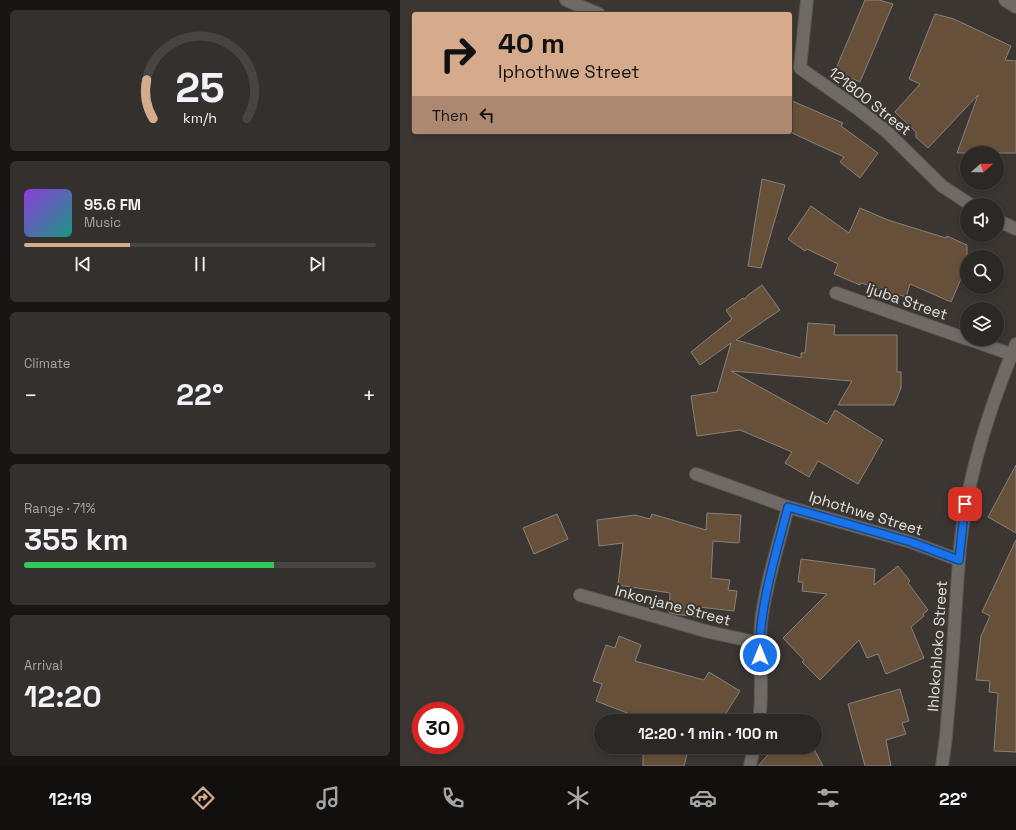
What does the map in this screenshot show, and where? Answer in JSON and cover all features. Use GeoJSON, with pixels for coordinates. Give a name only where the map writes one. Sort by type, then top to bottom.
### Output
{"type":"FeatureCollection","features":[{"type":"Feature","properties":{"kind":"street"},"geometry":{"type":"LineString","coordinates":[[566,0],[594,12]]}},
{"type":"Feature","properties":{"kind":"street","name":"121800 Street"},"geometry":{"type":"LineString","coordinates":[[807,0],[795,67],[858,109],[887,132],[942,186],[960,198]]}},
{"type":"Feature","properties":{"kind":"street"},"geometry":{"type":"LineString","coordinates":[[1005,0],[1016,7]]}},
{"type":"Feature","properties":{"kind":"street"},"geometry":{"type":"LineString","coordinates":[[1004,223],[1016,229]]}},
{"type":"Feature","properties":{"kind":"street","name":"Ijuba Street"},"geometry":{"type":"LineString","coordinates":[[836,293],[960,337]]}},
{"type":"Feature","properties":{"kind":"street","name":"Ijuba Street"},"geometry":{"type":"LineString","coordinates":[[995,346],[1015,351]]}},
{"type":"Feature","properties":{"kind":"street","name":"Ihlokohloko Street"},"geometry":{"type":"LineString","coordinates":[[942,766],[950,693],[959,560],[965,504],[975,458],[1015,351]]}},
{"type":"Feature","properties":{"kind":"street"},"geometry":{"type":"LineString","coordinates":[[696,474],[788,507]]}},
{"type":"Feature","properties":{"kind":"street","name":"Iphothwe Street"},"geometry":{"type":"LineString","coordinates":[[759,714],[761,678],[760,643],[762,621],[788,507],[911,542],[959,560]]}},
{"type":"Feature","properties":{"kind":"street","name":"Inkonjane Street"},"geometry":{"type":"LineString","coordinates":[[580,595],[709,632],[760,643]]}},
{"type":"Feature","properties":{"kind":"street"},"geometry":{"type":"LineString","coordinates":[[750,766],[753,754]]}},
{"type":"Feature","properties":{"kind":"building"},"geometry":{"type":"Polygon","coordinates":[[[865,0],[879,0],[893,4],[860,82],[835,71],[865,0]]]}},
{"type":"Feature","properties":{"kind":"building"},"geometry":{"type":"Polygon","coordinates":[[[935,14],[954,19],[1011,46],[1005,60],[1016,61],[1016,153],[1004,153],[1004,146],[960,146],[960,153],[957,153],[978,95],[928,148],[916,137],[916,132],[895,112],[920,84],[909,79],[935,14]]]}},
{"type":"Feature","properties":{"kind":"building"},"geometry":{"type":"Polygon","coordinates":[[[792,101],[843,123],[841,126],[878,153],[860,178],[840,162],[844,157],[792,133],[792,101]]]}},
{"type":"Feature","properties":{"kind":"building"},"geometry":{"type":"Polygon","coordinates":[[[762,179],[785,185],[761,268],[748,266],[762,179]]]}},
{"type":"Feature","properties":{"kind":"building"},"geometry":{"type":"Polygon","coordinates":[[[811,206],[849,233],[860,208],[888,220],[946,238],[947,236],[967,245],[967,250],[960,250],[960,281],[951,302],[910,284],[906,297],[861,283],[860,285],[834,274],[838,264],[807,249],[805,251],[788,239],[811,206]]]}},
{"type":"Feature","properties":{"kind":"building"},"geometry":{"type":"Polygon","coordinates":[[[762,285],[780,310],[736,340],[801,358],[801,353],[805,353],[808,323],[835,325],[834,335],[897,335],[897,372],[901,372],[901,388],[894,405],[838,405],[852,381],[731,371],[827,424],[835,410],[883,440],[858,484],[818,461],[809,477],[785,463],[792,452],[740,430],[697,436],[691,396],[717,392],[731,343],[700,365],[691,352],[732,319],[726,310],[743,298],[745,299],[762,285]]]}},
{"type":"Feature","properties":{"kind":"building"},"geometry":{"type":"Polygon","coordinates":[[[1016,465],[1016,533],[988,517],[1016,465]]]}},
{"type":"Feature","properties":{"kind":"building"},"geometry":{"type":"Polygon","coordinates":[[[707,513],[741,515],[739,543],[713,541],[711,578],[730,580],[728,590],[737,591],[734,611],[699,607],[698,617],[669,613],[670,593],[618,585],[623,543],[599,546],[597,520],[635,515],[650,519],[652,514],[706,530],[707,513]]]}},
{"type":"Feature","properties":{"kind":"building"},"geometry":{"type":"Polygon","coordinates":[[[557,514],[568,539],[534,554],[523,528],[557,514]]]}},
{"type":"Feature","properties":{"kind":"building"},"geometry":{"type":"Polygon","coordinates":[[[1016,540],[1016,752],[994,751],[998,693],[989,692],[990,681],[976,680],[981,636],[990,616],[982,612],[1016,540]]]}},
{"type":"Feature","properties":{"kind":"building"},"geometry":{"type":"Polygon","coordinates":[[[801,559],[875,569],[874,585],[898,566],[910,581],[908,583],[928,610],[923,614],[924,616],[911,627],[924,658],[886,674],[878,654],[867,658],[859,640],[820,680],[802,662],[804,660],[783,638],[827,594],[802,591],[803,582],[798,582],[801,559]]]}},
{"type":"Feature","properties":{"kind":"building"},"geometry":{"type":"Polygon","coordinates":[[[619,636],[641,645],[635,661],[704,680],[709,672],[740,691],[725,714],[630,714],[596,701],[602,684],[593,681],[606,645],[615,648],[619,636]]]}},
{"type":"Feature","properties":{"kind":"building"},"geometry":{"type":"Polygon","coordinates":[[[900,689],[909,721],[902,723],[906,734],[886,740],[891,766],[865,766],[848,704],[900,689]]]}},
{"type":"Feature","properties":{"kind":"building"},"geometry":{"type":"Polygon","coordinates":[[[643,754],[687,754],[684,766],[643,766],[643,754]]]}},
{"type":"Feature","properties":{"kind":"building"},"geometry":{"type":"Polygon","coordinates":[[[769,754],[817,754],[823,766],[758,766],[769,754]]]}},
{"type":"Feature","properties":{"kind":"route"},"geometry":{"type":"LineString","coordinates":[[760,655],[762,621],[769,583],[788,507],[911,542],[959,560],[965,504]]}}]}
